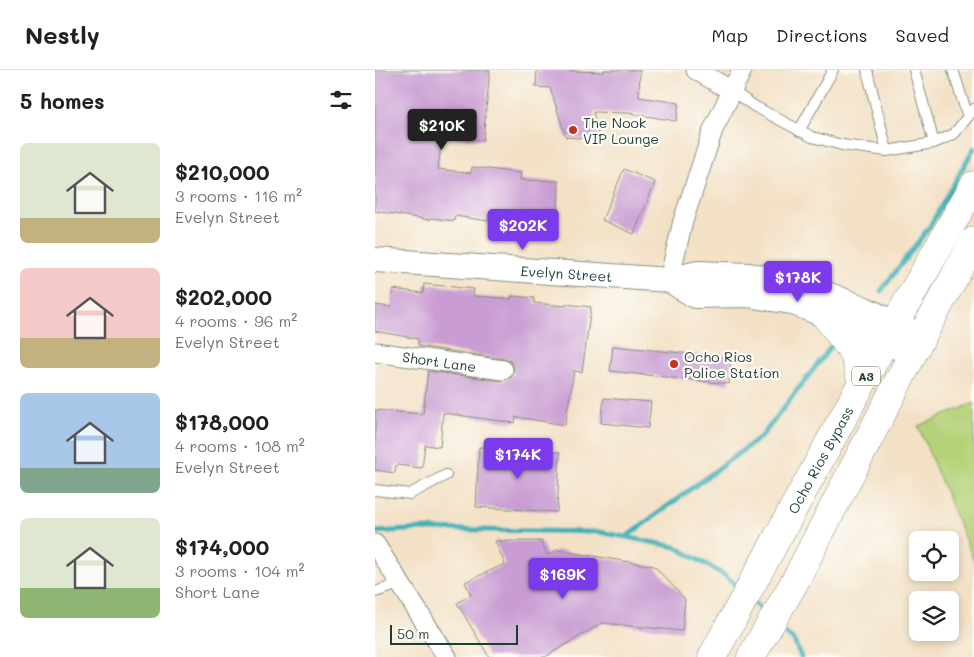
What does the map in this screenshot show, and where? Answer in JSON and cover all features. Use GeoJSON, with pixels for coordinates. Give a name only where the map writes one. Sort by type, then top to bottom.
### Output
{"type":"FeatureCollection","features":[{"type":"Feature","properties":{"kind":"main road","name":"Ocho Rios Bypass"},"geometry":{"type":"LineString","coordinates":[[713,657],[890,332],[974,185]]}},
{"type":"Feature","properties":{"kind":"main road","name":"A3"},"geometry":{"type":"LineString","coordinates":[[754,652],[794,583],[917,346],[974,241]]}},
{"type":"Feature","properties":{"kind":"main road"},"geometry":{"type":"LineString","coordinates":[[824,314],[854,353],[862,383]]}},
{"type":"Feature","properties":{"kind":"street"},"geometry":{"type":"LineString","coordinates":[[696,70],[731,91]]}},
{"type":"Feature","properties":{"kind":"street"},"geometry":{"type":"LineString","coordinates":[[669,280],[683,221],[713,130],[742,70]]}},
{"type":"Feature","properties":{"kind":"street","name":"Evelyn Street"},"geometry":{"type":"LineString","coordinates":[[375,260],[669,280],[698,273],[749,275],[797,282],[849,302],[890,332],[917,346]]}},
{"type":"Feature","properties":{"kind":"street","name":"Evelyn Street"},"geometry":{"type":"LineString","coordinates":[[669,280],[695,296],[747,295],[791,302],[824,314],[890,332]]}},
{"type":"Feature","properties":{"kind":"street","name":"Short Lane"},"geometry":{"type":"LineString","coordinates":[[375,352],[503,370]]}},
{"type":"Feature","properties":{"kind":"street"},"geometry":{"type":"LineString","coordinates":[[376,545],[447,657]]}},
{"type":"Feature","properties":{"kind":"lane"},"geometry":{"type":"LineString","coordinates":[[799,131],[833,70]]}},
{"type":"Feature","properties":{"kind":"lane"},"geometry":{"type":"LineString","coordinates":[[867,70],[887,152]]}},
{"type":"Feature","properties":{"kind":"lane"},"geometry":{"type":"LineString","coordinates":[[914,70],[934,143]]}},
{"type":"Feature","properties":{"kind":"lane"},"geometry":{"type":"LineString","coordinates":[[731,91],[812,137],[842,145],[887,152],[934,143],[954,134],[971,113],[953,70]]}},
{"type":"Feature","properties":{"kind":"lane"},"geometry":{"type":"LineString","coordinates":[[375,490],[410,494],[446,475]]}},
{"type":"Feature","properties":{"kind":"lane"},"geometry":{"type":"LineString","coordinates":[[375,592],[400,584]]}},
{"type":"Feature","properties":{"kind":"green space"},"geometry":{"type":"Polygon","coordinates":[[[974,403],[974,561],[918,426],[974,403]]]}},
{"type":"Feature","properties":{"kind":"building"},"geometry":{"type":"Polygon","coordinates":[[[375,70],[490,70],[483,140],[442,137],[438,169],[471,173],[472,167],[521,173],[520,180],[559,181],[558,214],[516,213],[515,217],[489,213],[488,221],[455,216],[454,221],[431,218],[430,220],[375,211],[375,70]]]}},
{"type":"Feature","properties":{"kind":"building"},"geometry":{"type":"Polygon","coordinates":[[[537,70],[604,72],[604,70],[640,70],[639,97],[679,103],[676,121],[628,113],[593,112],[599,140],[566,137],[550,88],[536,87],[537,70]]]}},
{"type":"Feature","properties":{"kind":"building"},"geometry":{"type":"Polygon","coordinates":[[[624,169],[655,182],[634,234],[602,220],[624,169]]]}},
{"type":"Feature","properties":{"kind":"building"},"geometry":{"type":"Polygon","coordinates":[[[424,284],[474,289],[473,296],[511,299],[511,296],[534,298],[534,303],[591,307],[582,372],[574,371],[565,425],[516,417],[515,423],[443,413],[440,447],[425,445],[422,468],[396,465],[395,473],[375,470],[375,410],[423,414],[428,371],[502,381],[512,377],[514,372],[513,365],[505,359],[418,346],[418,339],[375,331],[375,305],[391,307],[393,289],[423,293],[424,284]]]}},
{"type":"Feature","properties":{"kind":"building"},"geometry":{"type":"Polygon","coordinates":[[[613,346],[731,358],[729,384],[610,371],[613,346]]]}},
{"type":"Feature","properties":{"kind":"building"},"geometry":{"type":"Polygon","coordinates":[[[604,398],[651,402],[648,428],[601,423],[604,398]]]}},
{"type":"Feature","properties":{"kind":"building"},"geometry":{"type":"Polygon","coordinates":[[[479,447],[560,452],[557,512],[476,507],[479,447]]]}},
{"type":"Feature","properties":{"kind":"building"},"geometry":{"type":"Polygon","coordinates":[[[495,541],[541,541],[547,555],[557,550],[654,566],[685,599],[682,631],[602,623],[545,657],[489,657],[457,603],[471,595],[465,582],[505,564],[495,541]]]}},
{"type":"Feature","properties":{"kind":"waterway"},"geometry":{"type":"LineString","coordinates":[[881,291],[930,226],[974,148]]}},
{"type":"Feature","properties":{"kind":"waterway"},"geometry":{"type":"LineString","coordinates":[[626,537],[762,436],[833,344]]}},
{"type":"Feature","properties":{"kind":"waterway"},"geometry":{"type":"LineString","coordinates":[[375,532],[423,529],[600,532],[676,547],[726,576],[740,589]]}},
{"type":"Feature","properties":{"kind":"waterway"},"geometry":{"type":"LineString","coordinates":[[751,600],[767,615]]}},
{"type":"Feature","properties":{"kind":"waterway"},"geometry":{"type":"LineString","coordinates":[[778,626],[794,641],[801,657]]}},
{"type":"Feature","properties":{"kind":"place","name":"The Nook VIP Lounge"},"geometry":{"type":"Point","coordinates":[573,130]}},
{"type":"Feature","properties":{"kind":"place","name":"Ocho Rios Police Station"},"geometry":{"type":"Point","coordinates":[674,364]}}]}
